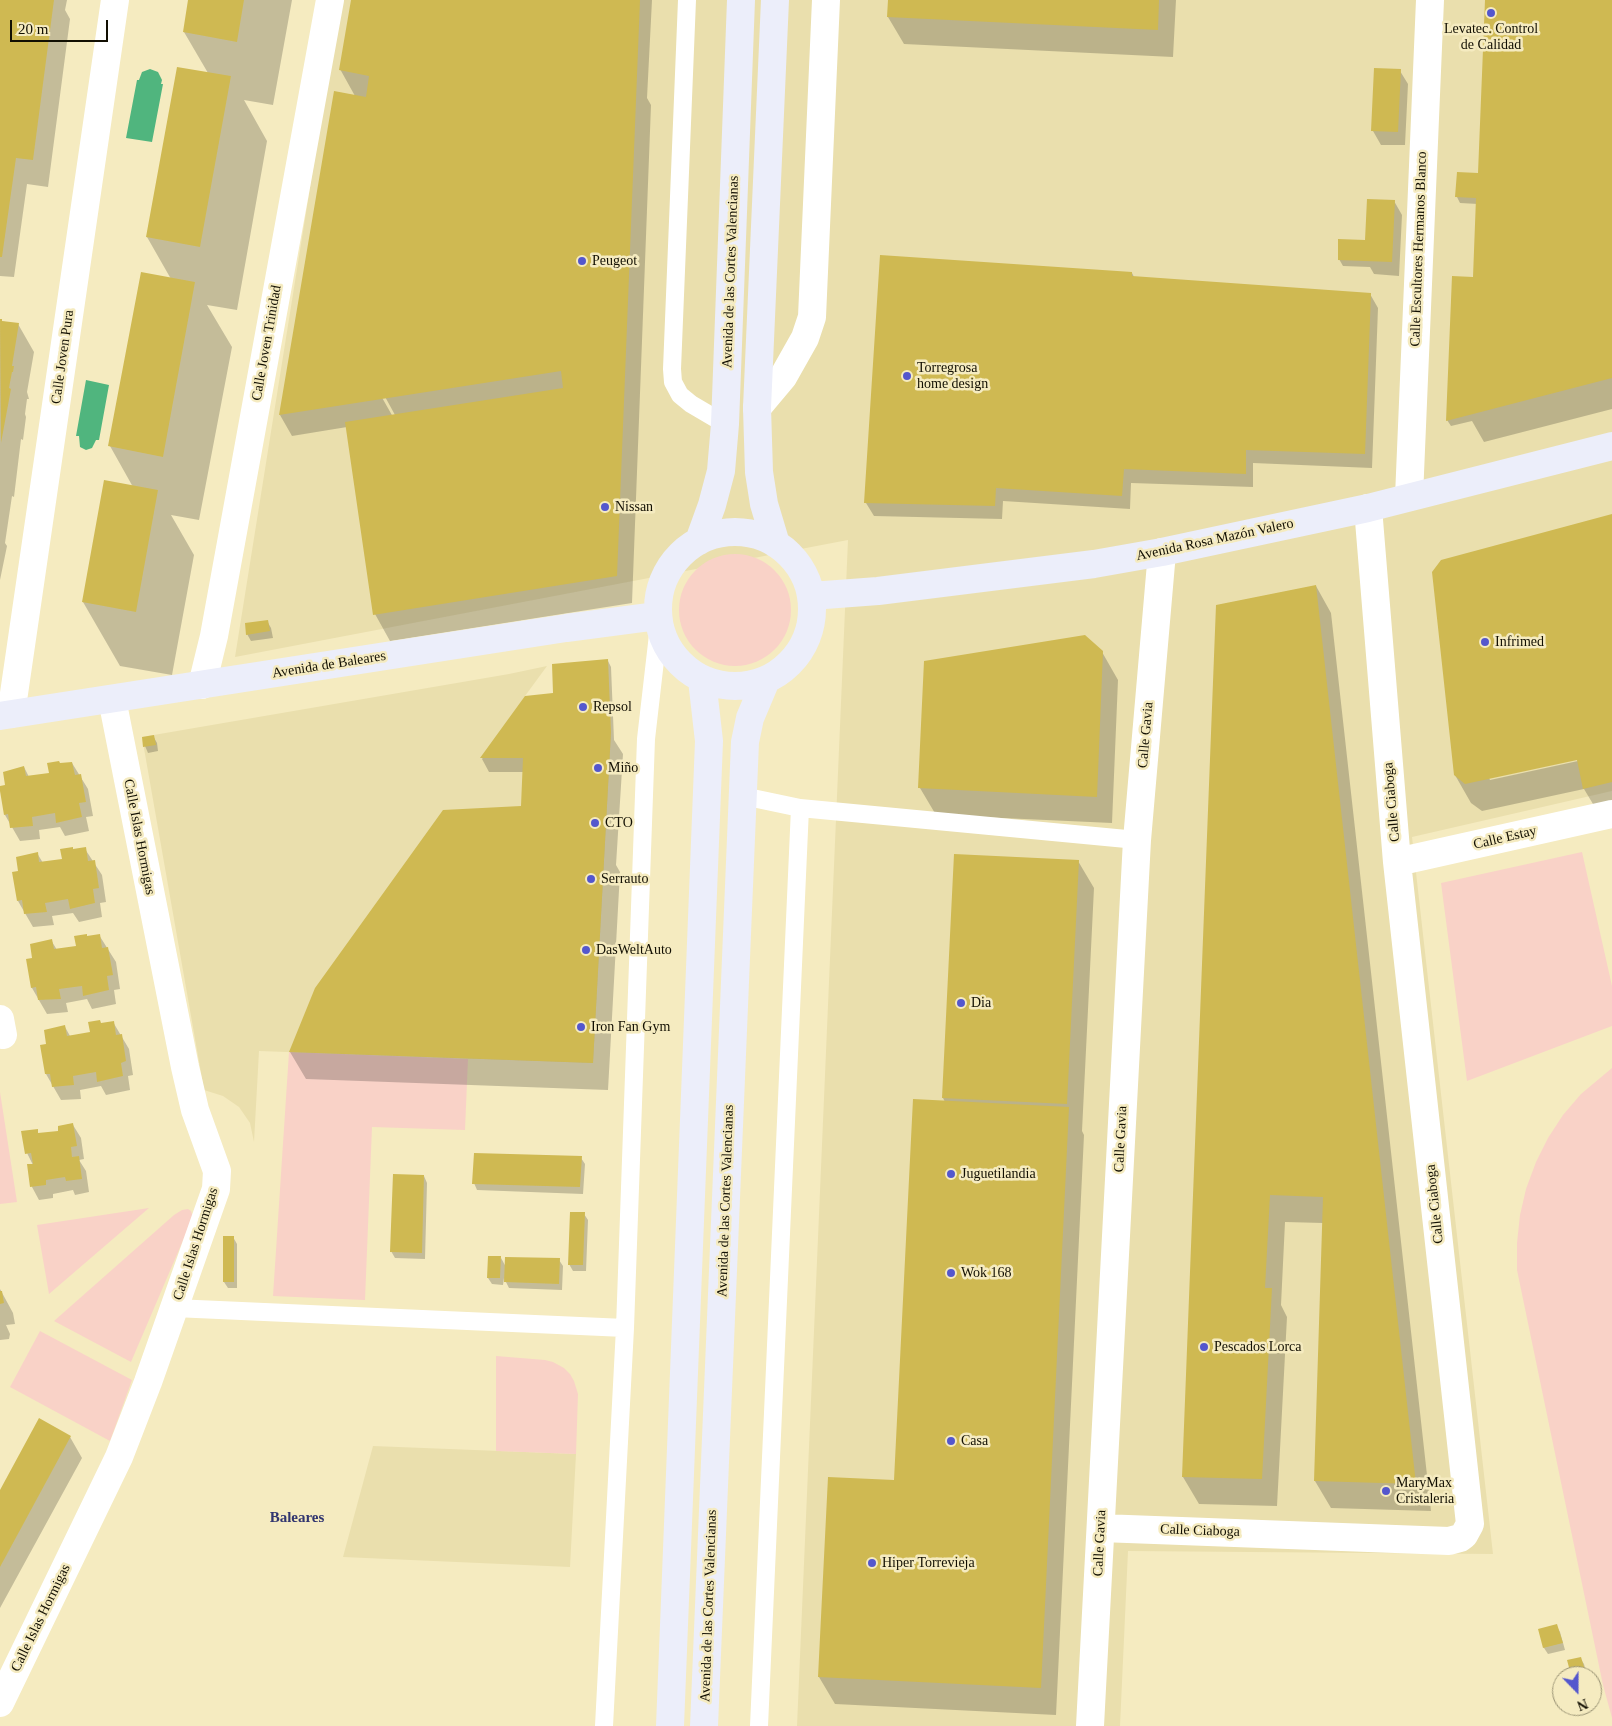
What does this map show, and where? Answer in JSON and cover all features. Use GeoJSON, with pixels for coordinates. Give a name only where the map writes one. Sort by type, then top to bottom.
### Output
{"type":"FeatureCollection","features":[{"type":"Feature","properties":{"kind":"main road","name":"Avenida de las Cortes Valencianas"},"geometry":{"type":"LineString","coordinates":[[699,541],[712,505],[721,471],[725,424],[741,0]]}},
{"type":"Feature","properties":{"kind":"main road"},"geometry":{"type":"LineString","coordinates":[[774,0],[757,408],[759,472],[764,504],[776,544]]}},
{"type":"Feature","properties":{"kind":"main road","name":"Avenida Rosa Mazón Valero"},"geometry":{"type":"LineString","coordinates":[[811,596],[878,590],[1094,564],[1162,552],[1368,508],[1612,446]]}},
{"type":"Feature","properties":{"kind":"main road"},"geometry":{"type":"LineString","coordinates":[[746,533],[762,537],[776,544],[793,558],[805,576],[811,596],[812,617],[807,636],[798,655],[784,669],[766,680],[745,686],[723,686],[702,680],[682,667],[668,648],[658,621],[660,588],[666,574],[686,549],[714,535],[746,533]]}},
{"type":"Feature","properties":{"kind":"main road","name":"Avenida de Baleares"},"geometry":{"type":"LineString","coordinates":[[5,715],[546,631],[658,621]]}},
{"type":"Feature","properties":{"kind":"main road"},"geometry":{"type":"LineString","coordinates":[[670,1726],[709,741],[702,680]]}},
{"type":"Feature","properties":{"kind":"main road","name":"Avenida de las Cortes Valencianas"},"geometry":{"type":"LineString","coordinates":[[704,1726],[745,742],[750,718],[766,680]]}},
{"type":"Feature","properties":{"kind":"street","name":"Calle Joven Pura"},"geometry":{"type":"LineString","coordinates":[[5,715],[115,0]]}},
{"type":"Feature","properties":{"kind":"street","name":"Calle Joven Trinidad"},"geometry":{"type":"LineString","coordinates":[[202,685],[216,627],[330,0]]}},
{"type":"Feature","properties":{"kind":"street"},"geometry":{"type":"LineString","coordinates":[[757,408],[783,377],[805,338],[812,317],[826,0]]}},
{"type":"Feature","properties":{"kind":"street","name":"Calle Escultores Hermanos Blanco"},"geometry":{"type":"LineString","coordinates":[[1410,497],[1430,0]]}},
{"type":"Feature","properties":{"kind":"street","name":"Calle Ciaboga"},"geometry":{"type":"LineString","coordinates":[[1101,1528],[1449,1541],[1460,1538],[1468,1530],[1470,1524],[1397,862],[1368,508]]}},
{"type":"Feature","properties":{"kind":"street","name":"Calle Gavia"},"geometry":{"type":"LineString","coordinates":[[1090,1726],[1137,840],[1162,552]]}},
{"type":"Feature","properties":{"kind":"street","name":"Calle Islas Hormigas"},"geometry":{"type":"LineString","coordinates":[[0,1703],[119,1457],[216,1189],[217,1172],[195,1110],[185,1067],[112,699]]}},
{"type":"Feature","properties":{"kind":"street","name":"Calle Estay"},"geometry":{"type":"LineString","coordinates":[[1397,862],[1612,814]]}},
{"type":"Feature","properties":{"kind":"lane"},"geometry":{"type":"LineString","coordinates":[[686,0],[673,382],[680,395],[691,404],[725,424]]}},
{"type":"Feature","properties":{"kind":"lane"},"geometry":{"type":"LineString","coordinates":[[604,1726],[625,1328],[646,739],[658,621]]}},
{"type":"Feature","properties":{"kind":"lane"},"geometry":{"type":"LineString","coordinates":[[743,796],[800,808],[1137,840]]}},
{"type":"Feature","properties":{"kind":"lane"},"geometry":{"type":"LineString","coordinates":[[759,1726],[800,808]]}},
{"type":"Feature","properties":{"kind":"lane"},"geometry":{"type":"LineString","coordinates":[[174,1308],[625,1328]]}},
{"type":"Feature","properties":{"kind":"shaded area"},"geometry":{"type":"Polygon","coordinates":[[[340,0],[1612,0],[1612,791],[1412,837],[1493,1554],[1128,1551],[1120,1726],[797,1726],[848,540],[235,657],[340,0]]]}},
{"type":"Feature","properties":{"kind":"shaded area"},"geometry":{"type":"Polygon","coordinates":[[[150,69],[158,72],[162,80],[161,84],[163,84],[152,142],[126,138],[137,80],[139,80],[142,72],[150,69]]]}},
{"type":"Feature","properties":{"kind":"shaded area"},"geometry":{"type":"Polygon","coordinates":[[[86,380],[109,385],[99,440],[96,440],[92,448],[86,450],[80,447],[79,436],[76,436],[86,380]]]}},
{"type":"Feature","properties":{"kind":"shaded area"},"geometry":{"type":"Polygon","coordinates":[[[735,554],[756,558],[775,570],[787,589],[791,610],[787,631],[775,650],[756,662],[735,666],[714,662],[695,650],[683,631],[679,610],[683,589],[695,570],[714,558],[735,554]]]}},
{"type":"Feature","properties":{"kind":"shaded area"},"geometry":{"type":"Polygon","coordinates":[[[547,666],[525,696],[526,738],[611,732],[593,1063],[259,1051],[254,1142],[250,1123],[239,1107],[223,1096],[204,1090],[142,737],[547,666]]]}},
{"type":"Feature","properties":{"kind":"shaded area"},"geometry":{"type":"Polygon","coordinates":[[[1582,852],[1612,986],[1612,1026],[1467,1081],[1441,883],[1582,852]]]}},
{"type":"Feature","properties":{"kind":"shaded area"},"geometry":{"type":"Polygon","coordinates":[[[289,1052],[468,1059],[465,1130],[372,1127],[365,1300],[273,1296],[289,1052]]]}},
{"type":"Feature","properties":{"kind":"shaded area"},"geometry":{"type":"Polygon","coordinates":[[[1612,1068],[1612,1718],[1603,1685],[1602,1666],[1599,1666],[1517,1270],[1520,1215],[1526,1189],[1536,1162],[1548,1138],[1563,1115],[1581,1094],[1612,1068]]]}},
{"type":"Feature","properties":{"kind":"shaded area"},"geometry":{"type":"Polygon","coordinates":[[[0,1092],[17,1202],[0,1204],[0,1092]]]}},
{"type":"Feature","properties":{"kind":"shaded area"},"geometry":{"type":"Polygon","coordinates":[[[149,1208],[49,1294],[37,1225],[149,1208]]]}},
{"type":"Feature","properties":{"kind":"shaded area"},"geometry":{"type":"Polygon","coordinates":[[[188,1209],[193,1217],[131,1362],[54,1321],[174,1215],[188,1209]]]}},
{"type":"Feature","properties":{"kind":"shaded area"},"geometry":{"type":"Polygon","coordinates":[[[40,1331],[132,1380],[110,1441],[10,1387],[40,1331]]]}},
{"type":"Feature","properties":{"kind":"shaded area"},"geometry":{"type":"Polygon","coordinates":[[[496,1356],[545,1360],[564,1368],[570,1374],[578,1394],[576,1454],[496,1451],[496,1356]]]}},
{"type":"Feature","properties":{"kind":"shaded area"},"geometry":{"type":"Polygon","coordinates":[[[373,1446],[576,1454],[570,1567],[343,1557],[373,1446]]]}},
{"type":"Feature","properties":{"kind":"building"},"geometry":{"type":"Polygon","coordinates":[[[0,0],[54,0],[33,160],[16,158],[2,257],[0,257],[0,0]]]}},
{"type":"Feature","properties":{"kind":"building"},"geometry":{"type":"Polygon","coordinates":[[[188,0],[244,0],[237,42],[183,32],[188,0]]]}},
{"type":"Feature","properties":{"kind":"building"},"geometry":{"type":"Polygon","coordinates":[[[351,0],[640,0],[617,576],[373,615],[345,422],[563,388],[561,371],[279,415],[334,91],[366,97],[369,76],[339,70],[351,0]]]}},
{"type":"Feature","properties":{"kind":"building"},"geometry":{"type":"Polygon","coordinates":[[[888,0],[1159,0],[1158,30],[887,17],[888,0]]]}},
{"type":"Feature","properties":{"kind":"building"},"geometry":{"type":"Polygon","coordinates":[[[1485,0],[1612,0],[1612,378],[1446,421],[1452,276],[1473,277],[1476,198],[1455,197],[1457,172],[1478,173],[1485,0]]]}},
{"type":"Feature","properties":{"kind":"building"},"geometry":{"type":"Polygon","coordinates":[[[177,67],[231,76],[200,247],[146,237],[177,67]]]}},
{"type":"Feature","properties":{"kind":"building"},"geometry":{"type":"Polygon","coordinates":[[[1374,68],[1401,69],[1398,132],[1371,131],[1374,68]]]}},
{"type":"Feature","properties":{"kind":"building"},"geometry":{"type":"Polygon","coordinates":[[[1367,199],[1395,200],[1392,262],[1338,260],[1338,239],[1365,240],[1367,199]]]}},
{"type":"Feature","properties":{"kind":"building"},"geometry":{"type":"Polygon","coordinates":[[[880,255],[1132,272],[1132,276],[1371,293],[1365,454],[1246,450],[1246,474],[1124,469],[1122,496],[996,488],[995,506],[864,503],[880,255]]]}},
{"type":"Feature","properties":{"kind":"building"},"geometry":{"type":"Polygon","coordinates":[[[141,272],[195,282],[163,457],[108,446],[141,272]]]}},
{"type":"Feature","properties":{"kind":"building"},"geometry":{"type":"Polygon","coordinates":[[[0,319],[2,321],[19,323],[12,366],[14,366],[9,388],[11,389],[1,443],[0,319]]]}},
{"type":"Feature","properties":{"kind":"building"},"geometry":{"type":"Polygon","coordinates":[[[104,480],[158,490],[136,612],[82,602],[104,480]]]}},
{"type":"Feature","properties":{"kind":"building"},"geometry":{"type":"Polygon","coordinates":[[[1612,514],[1612,782],[1583,789],[1577,760],[1465,784],[1454,775],[1432,572],[1441,560],[1612,514]]]}},
{"type":"Feature","properties":{"kind":"building"},"geometry":{"type":"Polygon","coordinates":[[[1316,585],[1416,1484],[1314,1481],[1323,1197],[1270,1195],[1265,1288],[1272,1288],[1262,1479],[1182,1477],[1216,605],[1316,585]]]}},
{"type":"Feature","properties":{"kind":"building"},"geometry":{"type":"Polygon","coordinates":[[[268,620],[270,631],[246,635],[245,623],[268,620]]]}},
{"type":"Feature","properties":{"kind":"building"},"geometry":{"type":"Polygon","coordinates":[[[1085,635],[1103,651],[1097,797],[918,788],[924,661],[1085,635]]]}},
{"type":"Feature","properties":{"kind":"building"},"geometry":{"type":"Polygon","coordinates":[[[608,659],[611,732],[593,1063],[289,1052],[315,988],[443,810],[521,806],[523,758],[480,758],[525,696],[553,693],[552,664],[608,659]]]}},
{"type":"Feature","properties":{"kind":"building"},"geometry":{"type":"Polygon","coordinates":[[[154,735],[156,745],[143,747],[142,737],[154,735]]]}},
{"type":"Feature","properties":{"kind":"building"},"geometry":{"type":"Polygon","coordinates":[[[59,761],[60,763],[72,762],[75,775],[81,774],[86,802],[79,803],[82,817],[56,823],[55,813],[32,817],[33,826],[10,828],[8,814],[4,815],[0,791],[0,786],[5,785],[3,772],[24,766],[26,776],[49,773],[47,763],[59,761]]]}},
{"type":"Feature","properties":{"kind":"building"},"geometry":{"type":"Polygon","coordinates":[[[73,847],[73,849],[86,847],[88,861],[95,860],[99,888],[93,889],[95,903],[70,909],[68,899],[45,903],[47,912],[24,914],[22,900],[17,901],[12,872],[18,871],[16,857],[38,852],[39,862],[62,859],[60,849],[73,847]]]}},
{"type":"Feature","properties":{"kind":"building"},"geometry":{"type":"Polygon","coordinates":[[[954,854],[1079,860],[1067,1104],[942,1098],[954,854]]]}},
{"type":"Feature","properties":{"kind":"building"},"geometry":{"type":"Polygon","coordinates":[[[87,934],[87,936],[100,934],[102,948],[108,947],[113,975],[107,976],[109,990],[83,996],[82,986],[59,989],[61,999],[38,1000],[36,987],[31,988],[26,959],[32,958],[30,944],[52,939],[54,949],[76,946],[74,936],[87,934]]]}},
{"type":"Feature","properties":{"kind":"building"},"geometry":{"type":"Polygon","coordinates":[[[100,1020],[101,1023],[114,1021],[116,1035],[122,1034],[126,1061],[121,1063],[123,1076],[97,1082],[96,1072],[73,1076],[74,1085],[52,1087],[50,1074],[45,1074],[40,1045],[46,1044],[44,1030],[65,1025],[67,1036],[90,1032],[88,1022],[100,1020]]]}},
{"type":"Feature","properties":{"kind":"building"},"geometry":{"type":"Polygon","coordinates":[[[913,1099],[1069,1107],[1041,1688],[818,1677],[828,1477],[894,1480],[913,1099]]]}},
{"type":"Feature","properties":{"kind":"building"},"geometry":{"type":"Polygon","coordinates":[[[73,1123],[77,1146],[71,1147],[72,1157],[79,1156],[82,1179],[66,1181],[65,1177],[46,1180],[46,1185],[30,1187],[27,1164],[33,1164],[31,1153],[25,1154],[21,1131],[38,1129],[38,1133],[58,1131],[58,1126],[73,1123]]]}},
{"type":"Feature","properties":{"kind":"building"},"geometry":{"type":"Polygon","coordinates":[[[474,1153],[582,1156],[580,1187],[472,1184],[474,1153]]]}},
{"type":"Feature","properties":{"kind":"building"},"geometry":{"type":"Polygon","coordinates":[[[393,1174],[424,1175],[422,1253],[390,1252],[393,1174]]]}},
{"type":"Feature","properties":{"kind":"building"},"geometry":{"type":"Polygon","coordinates":[[[570,1212],[585,1212],[583,1265],[568,1265],[570,1212]]]}},
{"type":"Feature","properties":{"kind":"building"},"geometry":{"type":"Polygon","coordinates":[[[223,1236],[234,1236],[234,1282],[223,1282],[223,1236]]]}},
{"type":"Feature","properties":{"kind":"building"},"geometry":{"type":"Polygon","coordinates":[[[488,1256],[501,1256],[500,1278],[487,1278],[488,1256]]]}},
{"type":"Feature","properties":{"kind":"building"},"geometry":{"type":"Polygon","coordinates":[[[505,1257],[560,1258],[559,1284],[504,1282],[505,1257]]]}},
{"type":"Feature","properties":{"kind":"building"},"geometry":{"type":"Polygon","coordinates":[[[0,1291],[2,1291],[4,1303],[0,1304],[0,1291]]]}},
{"type":"Feature","properties":{"kind":"building"},"geometry":{"type":"Polygon","coordinates":[[[39,1418],[71,1436],[0,1567],[0,1490],[39,1418]]]}},
{"type":"Feature","properties":{"kind":"building"},"geometry":{"type":"Polygon","coordinates":[[[1557,1624],[1563,1643],[1543,1648],[1538,1629],[1557,1624]]]}},
{"type":"Feature","properties":{"kind":"building"},"geometry":{"type":"Polygon","coordinates":[[[1581,1657],[1584,1666],[1569,1666],[1567,1660],[1581,1657]]]}},
{"type":"Feature","properties":{"kind":"place","name":"Levatec. Control de Calidad"},"geometry":{"type":"Point","coordinates":[1491,13]}},
{"type":"Feature","properties":{"kind":"place","name":"Peugeot"},"geometry":{"type":"Point","coordinates":[582,261]}},
{"type":"Feature","properties":{"kind":"place","name":"Torregrosa home design"},"geometry":{"type":"Point","coordinates":[907,376]}},
{"type":"Feature","properties":{"kind":"place","name":"Nissan"},"geometry":{"type":"Point","coordinates":[605,507]}},
{"type":"Feature","properties":{"kind":"place","name":"Infrimed"},"geometry":{"type":"Point","coordinates":[1485,642]}},
{"type":"Feature","properties":{"kind":"place","name":"Repsol"},"geometry":{"type":"Point","coordinates":[583,707]}},
{"type":"Feature","properties":{"kind":"place","name":"Miño"},"geometry":{"type":"Point","coordinates":[598,768]}},
{"type":"Feature","properties":{"kind":"place","name":"CTO"},"geometry":{"type":"Point","coordinates":[595,823]}},
{"type":"Feature","properties":{"kind":"place","name":"Serrauto"},"geometry":{"type":"Point","coordinates":[591,879]}},
{"type":"Feature","properties":{"kind":"place","name":"DasWeltAuto"},"geometry":{"type":"Point","coordinates":[586,950]}},
{"type":"Feature","properties":{"kind":"place","name":"Dia"},"geometry":{"type":"Point","coordinates":[961,1003]}},
{"type":"Feature","properties":{"kind":"place","name":"Iron Fan Gym"},"geometry":{"type":"Point","coordinates":[581,1027]}},
{"type":"Feature","properties":{"kind":"place","name":"Juguetilandia"},"geometry":{"type":"Point","coordinates":[951,1174]}},
{"type":"Feature","properties":{"kind":"place","name":"Wok 168"},"geometry":{"type":"Point","coordinates":[951,1273]}},
{"type":"Feature","properties":{"kind":"place","name":"Pescados Lorca"},"geometry":{"type":"Point","coordinates":[1204,1347]}},
{"type":"Feature","properties":{"kind":"place","name":"Casa"},"geometry":{"type":"Point","coordinates":[951,1441]}},
{"type":"Feature","properties":{"kind":"place","name":"MaryMax Cristaleria"},"geometry":{"type":"Point","coordinates":[1386,1491]}},
{"type":"Feature","properties":{"kind":"place","name":"Hiper Torrevieja"},"geometry":{"type":"Point","coordinates":[872,1563]}},
{"type":"Feature","properties":{"kind":"district","name":"Baleares"},"geometry":{"type":"Point","coordinates":[297,1518]}}]}
